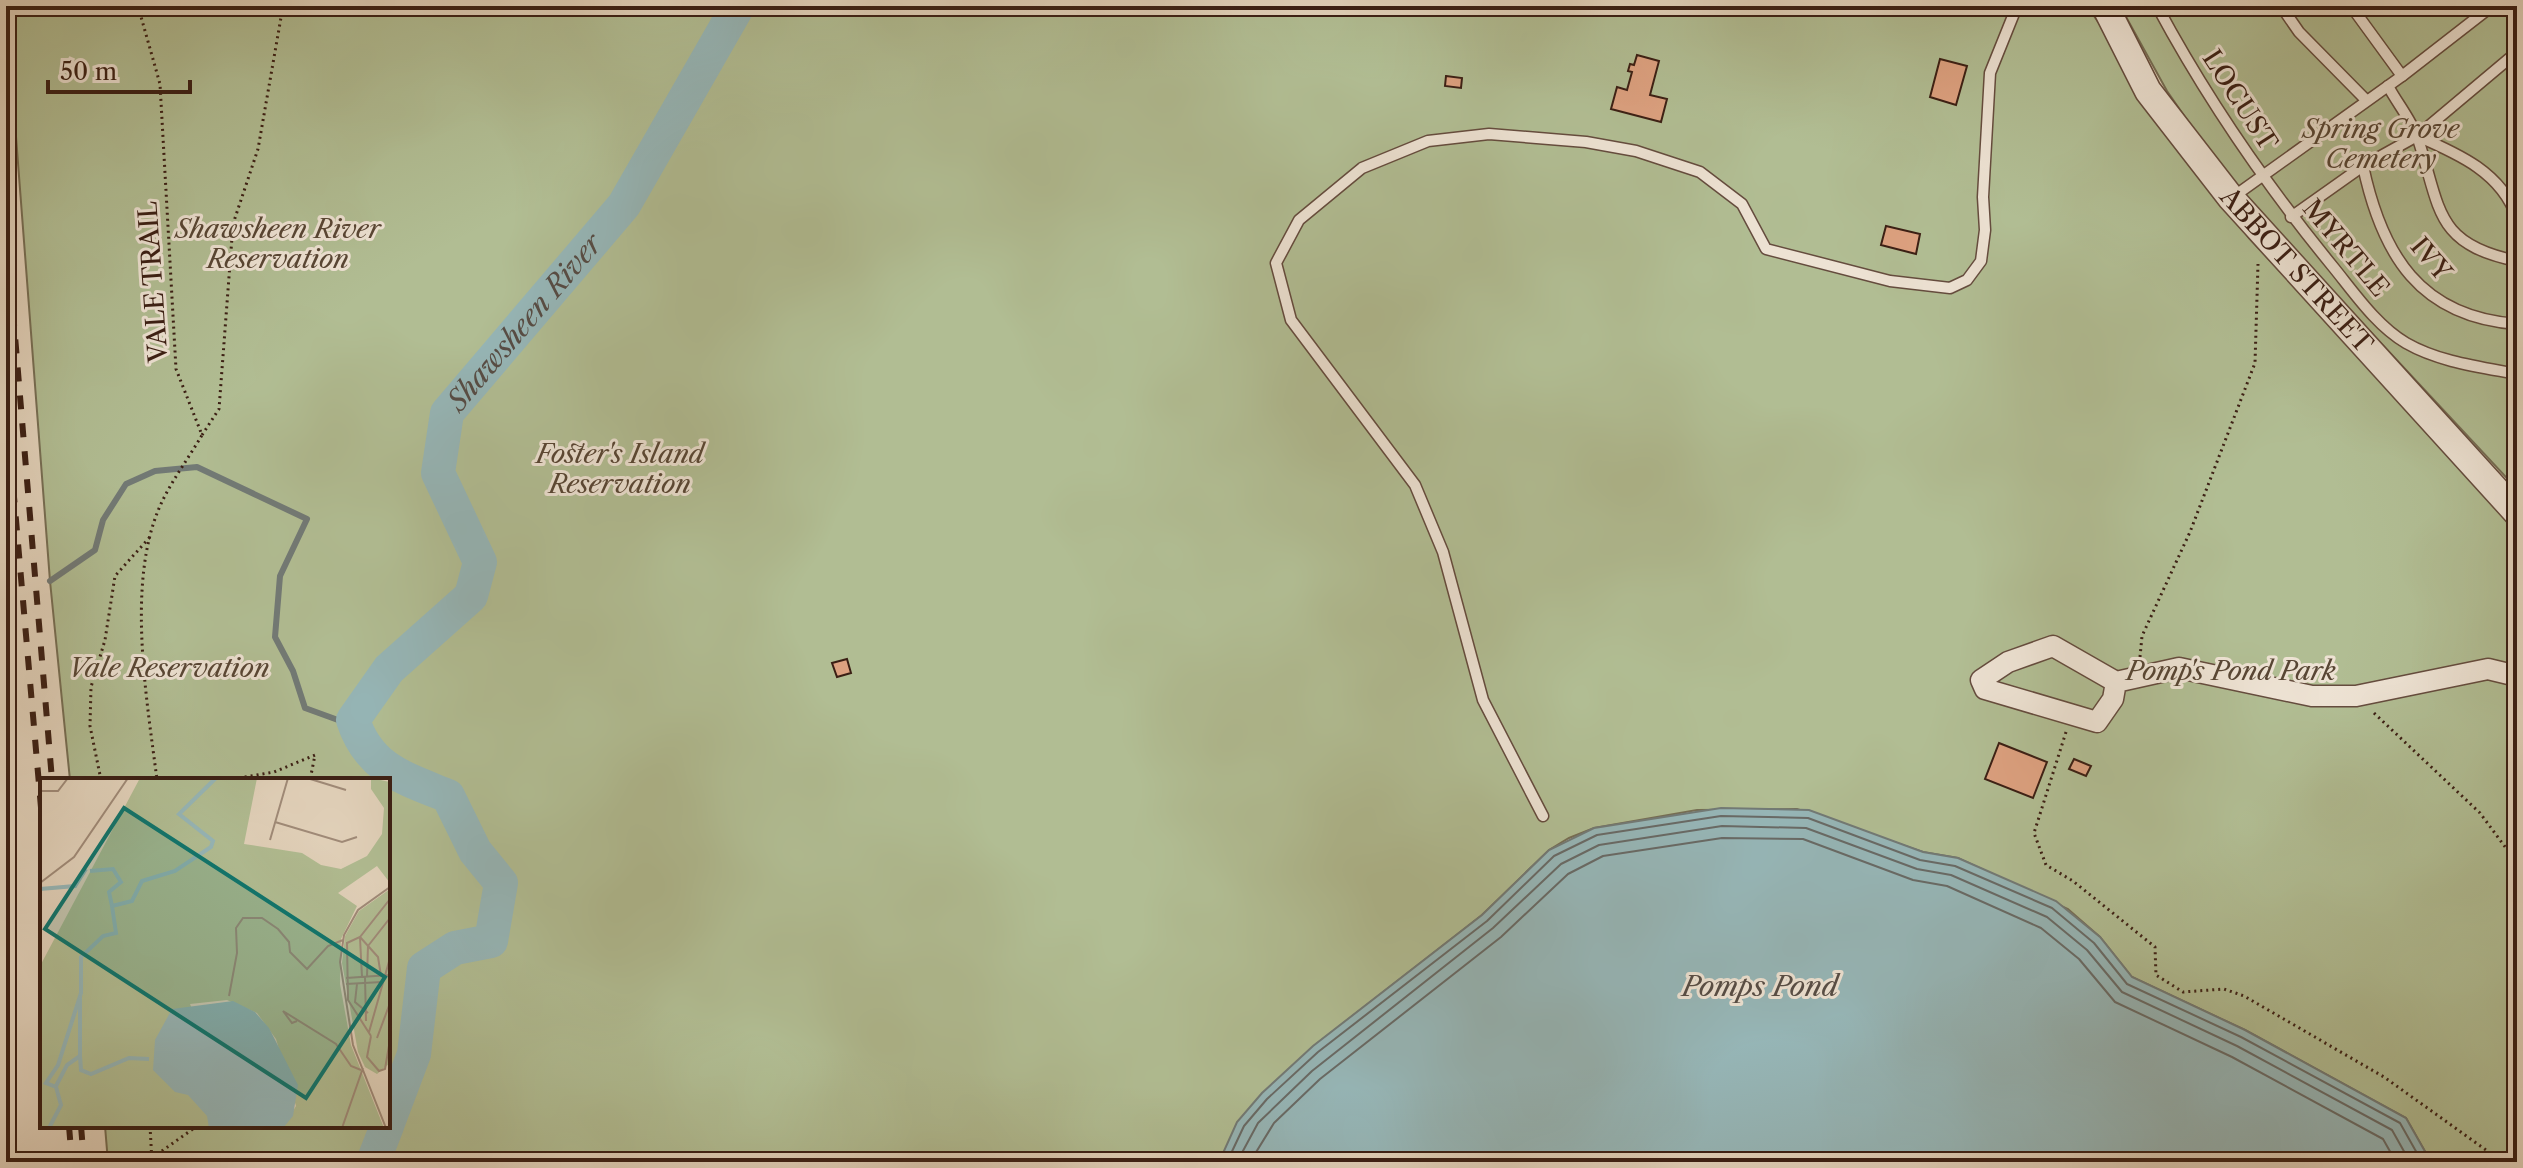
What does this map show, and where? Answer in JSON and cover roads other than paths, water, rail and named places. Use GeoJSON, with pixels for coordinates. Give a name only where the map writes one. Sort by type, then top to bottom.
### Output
{"type":"FeatureCollection","features":[{"type":"Feature","properties":{"kind":"street","name":"ABBOT STREET"},"geometry":{"type":"LineString","coordinates":[[2105,6],[2148,91],[2231,198],[2517,513]]}},
{"type":"Feature","properties":{"kind":"street"},"geometry":{"type":"LineString","coordinates":[[2116,682],[2113,699],[2097,722],[1985,689],[1981,680],[2008,662],[2053,646],[2116,682],[2179,668],[2312,696],[2356,696],[2488,669],[2517,676]]}},
{"type":"Feature","properties":{"kind":"lane"},"geometry":{"type":"LineString","coordinates":[[1543,816],[1483,700],[1443,552],[1415,485],[1291,320],[1276,263],[1299,220],[1362,168],[1428,141],[1489,134],[1586,142],[1660,158],[1714,180],[1742,204],[1766,249],[1890,281],[1950,288],[1967,280],[1981,261],[1985,230],[1983,197],[1990,73],[2017,6]]}},
{"type":"Feature","properties":{"kind":"lane","name":"LOCUST"},"geometry":{"type":"LineString","coordinates":[[2157,6],[2212,105],[2264,176]]}},
{"type":"Feature","properties":{"kind":"lane"},"geometry":{"type":"LineString","coordinates":[[2281,6],[2299,32],[2366,100]]}},
{"type":"Feature","properties":{"kind":"lane"},"geometry":{"type":"LineString","coordinates":[[2351,6],[2402,76]]}},
{"type":"Feature","properties":{"kind":"lane"},"geometry":{"type":"LineString","coordinates":[[2512,6],[2517,21]]}},
{"type":"Feature","properties":{"kind":"lane"},"geometry":{"type":"LineString","coordinates":[[2231,198],[2402,76],[2488,7]]}},
{"type":"Feature","properties":{"kind":"lane"},"geometry":{"type":"LineString","coordinates":[[2291,217],[2363,166],[2417,136],[2517,52]]}},
{"type":"Feature","properties":{"kind":"lane"},"geometry":{"type":"LineString","coordinates":[[2388,86],[2417,136],[2439,209],[2455,237],[2472,249],[2517,261]]}},
{"type":"Feature","properties":{"kind":"lane"},"geometry":{"type":"LineString","coordinates":[[2417,136],[2474,163],[2496,181],[2512,203],[2517,218]]}},
{"type":"Feature","properties":{"kind":"lane","name":"IVY"},"geometry":{"type":"LineString","coordinates":[[2363,166],[2371,201],[2384,235],[2404,267],[2432,296],[2456,312],[2517,324]]}},
{"type":"Feature","properties":{"kind":"lane","name":"MYRTLE"},"geometry":{"type":"LineString","coordinates":[[2264,176],[2291,217],[2371,313],[2403,341],[2428,353],[2517,374]]}},
{"type":"Feature","properties":{"kind":"water","name":"Pomps Pond"},"geometry":{"type":"Polygon","coordinates":[[[1721,808],[1809,810],[1923,852],[1958,858],[2056,901],[2100,937],[2132,977],[2245,1030],[2406,1118],[2431,1162],[1219,1162],[1237,1122],[1262,1093],[1313,1046],[1482,915],[1549,850],[1594,828],[1721,808]]]}},
{"type":"Feature","properties":{"kind":"waterway","name":"Shawsheen River"},"geometry":{"type":"LineString","coordinates":[[390,1118],[414,1054],[424,968],[455,948],[491,941],[501,883],[475,851],[448,796],[403,777],[378,761],[360,737],[353,720],[389,669],[471,596],[480,562],[438,473],[447,413],[624,205],[738,6]]}},
{"type":"Feature","properties":{"kind":"waterway"},"geometry":{"type":"LineString","coordinates":[[50,581],[95,550],[103,520],[126,484],[155,471],[197,467],[307,519],[280,576],[275,637],[293,671],[305,708],[338,720],[353,720]]}},
{"type":"Feature","properties":{"kind":"waterway"},"geometry":{"type":"LineString","coordinates":[[6,753],[12,746],[14,584]]}},
{"type":"Feature","properties":{"kind":"waterway","name":"Shawsheen River"},"geometry":{"type":"LineString","coordinates":[[373,1162],[386,1128]]}},
{"type":"Feature","properties":{"kind":"railway"},"geometry":{"type":"LineString","coordinates":[[6,228],[52,778]]}},
{"type":"Feature","properties":{"kind":"railway"},"geometry":{"type":"LineString","coordinates":[[6,405],[40,796]]}},
{"type":"Feature","properties":{"kind":"railway"},"geometry":{"type":"LineString","coordinates":[[69,1128],[72,1162]]}},
{"type":"Feature","properties":{"kind":"railway"},"geometry":{"type":"LineString","coordinates":[[81,1128],[84,1162]]}},
{"type":"Feature","properties":{"kind":"park label","name":"Spring Grove Cemetery"},"geometry":{"type":"Point","coordinates":[2381,144]}},
{"type":"Feature","properties":{"kind":"park label","name":"Shawsheen River Reservation"},"geometry":{"type":"Point","coordinates":[278,244]}},
{"type":"Feature","properties":{"kind":"park label","name":"Foster's Island Reservation"},"geometry":{"type":"Point","coordinates":[620,469]}},
{"type":"Feature","properties":{"kind":"park label","name":"Vale Reservation"},"geometry":{"type":"Point","coordinates":[169,668]}},
{"type":"Feature","properties":{"kind":"park label","name":"Pomp's Pond Park"},"geometry":{"type":"Point","coordinates":[2231,671]}}]}
